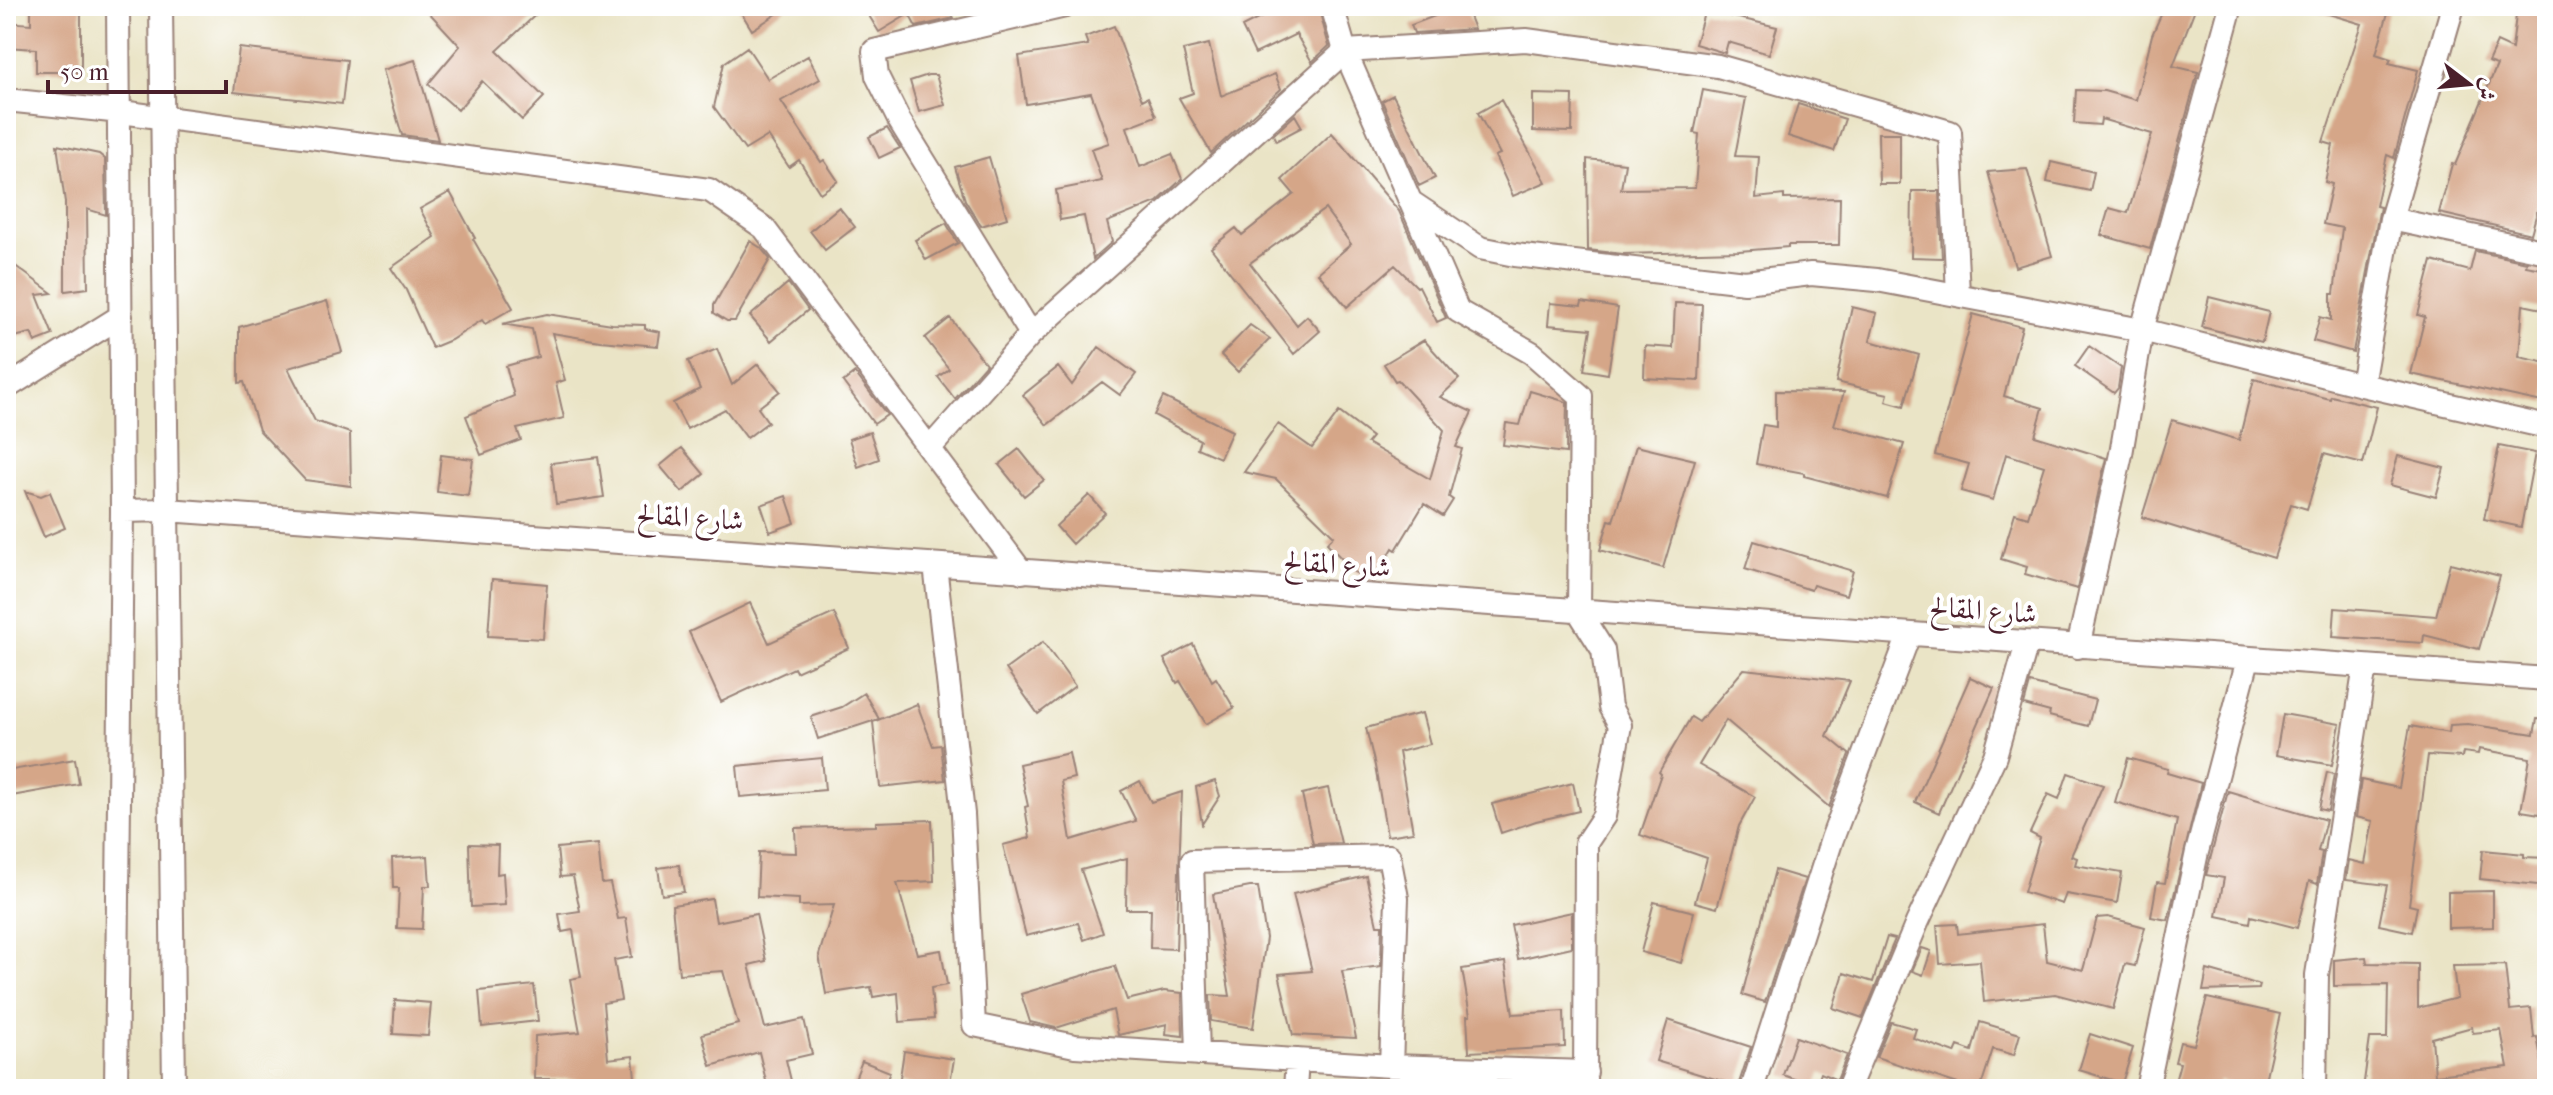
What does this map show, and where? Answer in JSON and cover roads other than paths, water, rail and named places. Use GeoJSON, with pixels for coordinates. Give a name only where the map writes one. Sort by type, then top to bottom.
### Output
{"type":"FeatureCollection","features":[{"type":"Feature","properties":{"kind":"street"},"geometry":{"type":"LineString","coordinates":[[116,1089],[122,511],[118,6]]}},
{"type":"Feature","properties":{"kind":"street"},"geometry":{"type":"LineString","coordinates":[[161,6],[174,1089]]}},
{"type":"Feature","properties":{"kind":"street"},"geometry":{"type":"LineString","coordinates":[[1031,334],[899,120],[877,76],[874,51],[1065,6]]}},
{"type":"Feature","properties":{"kind":"street"},"geometry":{"type":"LineString","coordinates":[[935,565],[963,814],[974,1025],[1075,1046],[1585,1081],[1586,843],[1604,816],[1620,725],[1610,707],[1603,650],[1579,612],[1581,396],[1532,353],[1458,311],[1345,51],[1332,6]]}},
{"type":"Feature","properties":{"kind":"street"},"geometry":{"type":"LineString","coordinates":[[2078,647],[2121,454],[2142,330],[2231,6]]}},
{"type":"Feature","properties":{"kind":"street"},"geometry":{"type":"LineString","coordinates":[[2362,385],[2391,219],[2453,6]]}},
{"type":"Feature","properties":{"kind":"street"},"geometry":{"type":"LineString","coordinates":[[930,448],[1031,334],[1345,51],[1526,40],[1718,66],[1950,132],[1958,294]]}},
{"type":"Feature","properties":{"kind":"street"},"geometry":{"type":"LineString","coordinates":[[6,100],[121,112],[709,190],[764,228],[1022,572]]}},
{"type":"Feature","properties":{"kind":"street"},"geometry":{"type":"LineString","coordinates":[[1411,202],[1480,248],[1515,255],[1745,282],[1811,274],[1877,280],[2142,330],[2547,427]]}},
{"type":"Feature","properties":{"kind":"street"},"geometry":{"type":"LineString","coordinates":[[2391,219],[2547,252]]}},
{"type":"Feature","properties":{"kind":"street"},"geometry":{"type":"LineString","coordinates":[[6,388],[121,316]]}},
{"type":"Feature","properties":{"kind":"street","name":"شارع المقالح"},"geometry":{"type":"LineString","coordinates":[[122,511],[167,510],[2547,679]]}},
{"type":"Feature","properties":{"kind":"street"},"geometry":{"type":"LineString","coordinates":[[1752,1089],[1832,839],[1909,635]]}},
{"type":"Feature","properties":{"kind":"street"},"geometry":{"type":"LineString","coordinates":[[1848,1089],[1917,923],[1995,756],[2027,643]]}},
{"type":"Feature","properties":{"kind":"street"},"geometry":{"type":"LineString","coordinates":[[2147,1089],[2197,852],[2248,659]]}},
{"type":"Feature","properties":{"kind":"street"},"geometry":{"type":"LineString","coordinates":[[2315,1089],[2317,975],[2365,666]]}},
{"type":"Feature","properties":{"kind":"street"},"geometry":{"type":"LineString","coordinates":[[1198,1054],[1192,861],[1389,856],[1397,898],[1391,1066]]}},
{"type":"Feature","properties":{"kind":"street"},"geometry":{"type":"LineString","coordinates":[[1295,1089],[1297,1060]]}}]}
